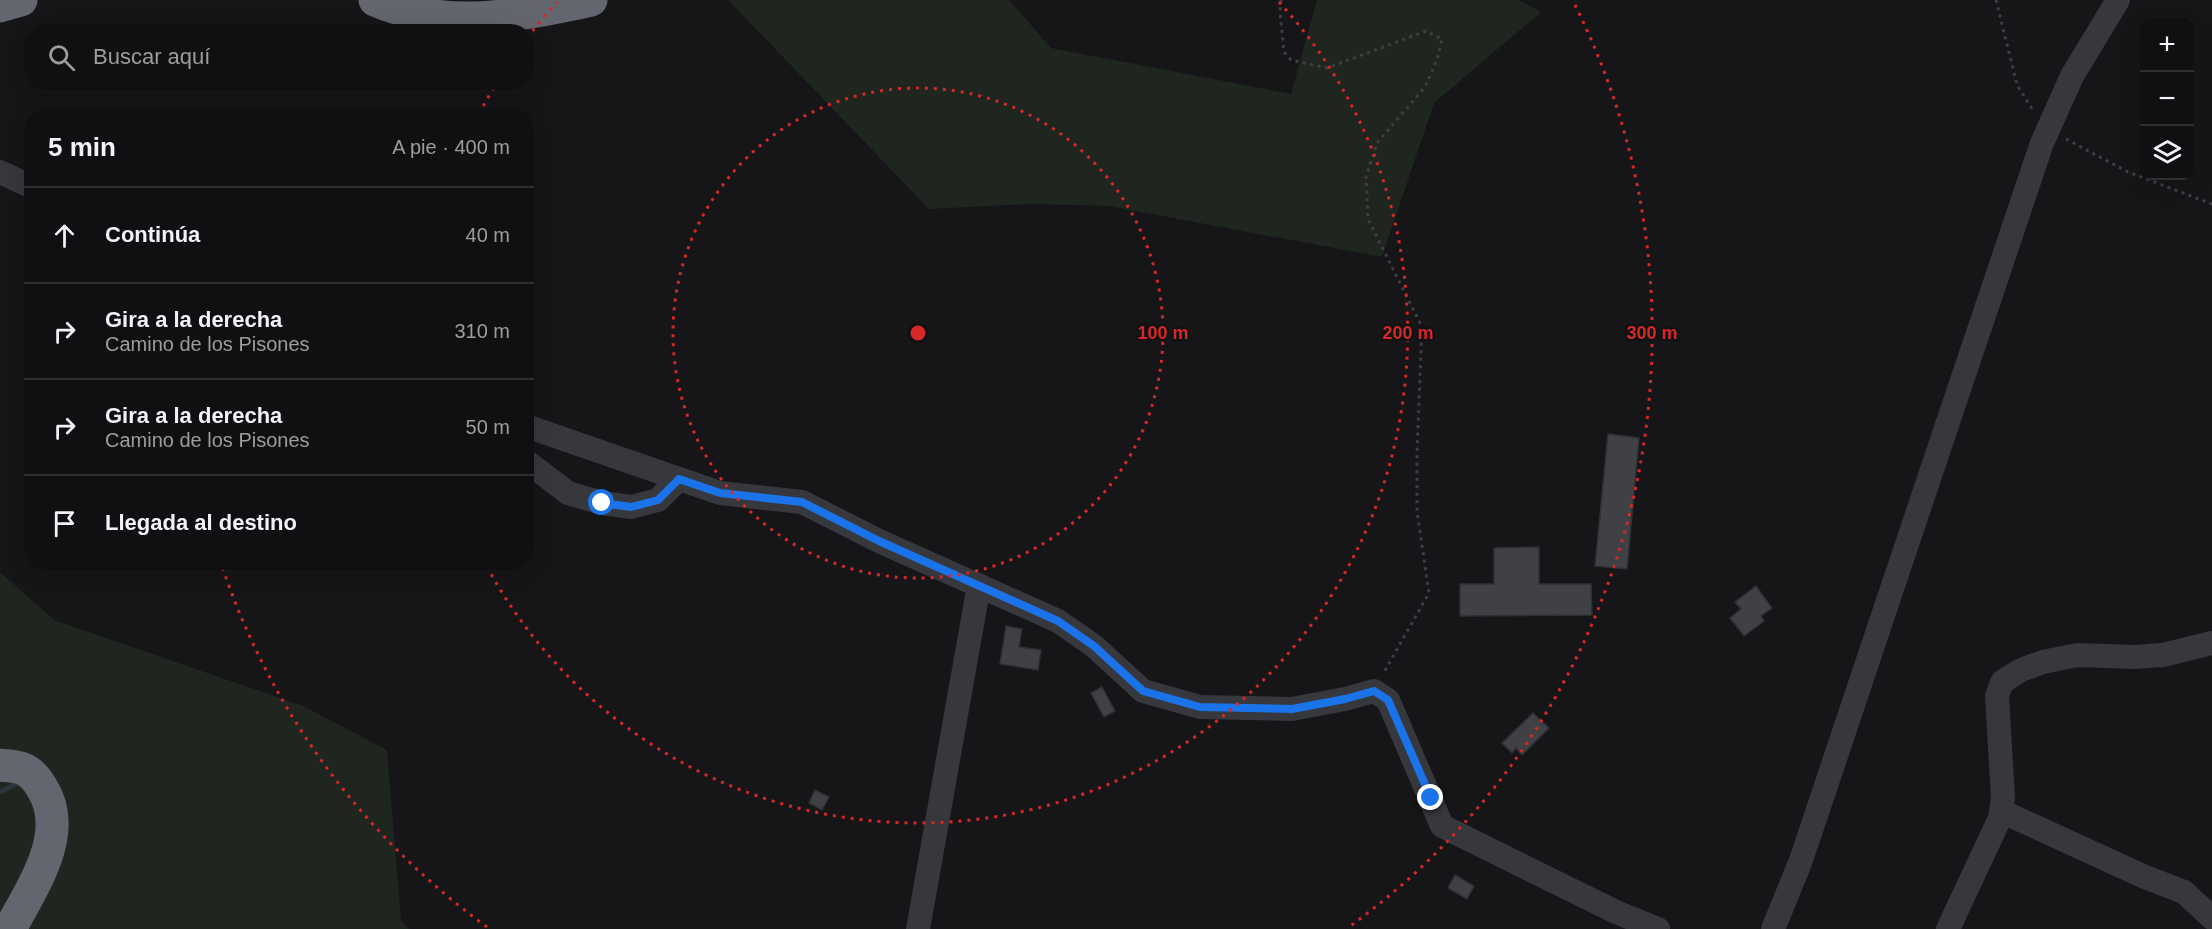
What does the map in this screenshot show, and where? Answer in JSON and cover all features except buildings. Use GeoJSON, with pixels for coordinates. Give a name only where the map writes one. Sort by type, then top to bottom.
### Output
{"type":"FeatureCollection","features":[{"type":"Feature","properties":{"kind":"highway"},"geometry":{"type":"LineString","coordinates":[[0,6],[21,0]]}},
{"type":"Feature","properties":{"kind":"highway"},"geometry":{"type":"LineString","coordinates":[[375,0],[436,17],[479,19],[526,14],[591,0]]}},
{"type":"Feature","properties":{"kind":"highway"},"geometry":{"type":"LineString","coordinates":[[10,929],[49,850],[52,822],[48,797],[37,780],[12,767]]}},
{"type":"Feature","properties":{"kind":"street"},"geometry":{"type":"LineString","coordinates":[[1773,929],[1800,863],[2039,153],[2072,76],[2118,0]]}},
{"type":"Feature","properties":{"kind":"street"},"geometry":{"type":"LineString","coordinates":[[0,172],[24,183]]}},
{"type":"Feature","properties":{"kind":"street"},"geometry":{"type":"LineString","coordinates":[[534,429],[720,493],[802,502],[879,541],[1058,621],[1094,646],[1143,691],[1200,707],[1292,709],[1374,691],[1388,700],[1442,826],[1616,912],[1658,929]]}},
{"type":"Feature","properties":{"kind":"street"},"geometry":{"type":"LineString","coordinates":[[534,467],[568,494],[602,503],[631,507],[658,500],[679,479]]}},
{"type":"Feature","properties":{"kind":"street"},"geometry":{"type":"LineString","coordinates":[[918,929],[979,585]]}},
{"type":"Feature","properties":{"kind":"street"},"geometry":{"type":"LineString","coordinates":[[1948,929],[2000,818],[2003,798],[1997,696],[2002,682],[2021,670],[2043,662],[2077,655],[2134,657],[2163,655],[2212,643]]}},
{"type":"Feature","properties":{"kind":"street"},"geometry":{"type":"LineString","coordinates":[[2001,812],[2145,877],[2184,892],[2212,918]]}},
{"type":"Feature","properties":{"kind":"path"},"geometry":{"type":"LineString","coordinates":[[1281,0],[1284,52],[1291,60],[1327,68],[1426,31],[1442,39],[1437,60],[1425,87],[1377,144],[1366,177],[1368,219],[1422,327],[1417,512],[1429,592],[1374,691]]}},
{"type":"Feature","properties":{"kind":"path"},"geometry":{"type":"LineString","coordinates":[[1996,0],[2017,85],[2038,117]]}},
{"type":"Feature","properties":{"kind":"path"},"geometry":{"type":"LineString","coordinates":[[2062,137],[2128,172],[2212,204]]}},
{"type":"Feature","properties":{"kind":"shaded area"},"geometry":{"type":"Polygon","coordinates":[[[728,0],[1009,0],[1051,48],[1291,94],[1317,0],[1519,0],[1541,12],[1434,103],[1382,257],[1109,206],[1030,204],[929,209],[728,0]]]}},
{"type":"Feature","properties":{"kind":"shaded area"},"geometry":{"type":"Polygon","coordinates":[[[0,572],[54,620],[303,706],[387,750],[401,920],[409,929],[0,929],[0,572]]]}},
{"type":"Feature","properties":{"kind":"waterway"},"geometry":{"type":"LineString","coordinates":[[0,792],[19,782]]}},
{"type":"Feature","properties":{"kind":"route"},"geometry":{"type":"LineString","coordinates":[[602,503],[631,507],[658,500],[679,479],[720,493],[802,502],[879,541],[1058,621],[1094,646],[1143,691],[1200,707],[1292,709],[1374,691],[1388,700],[1431,798]]}}]}
